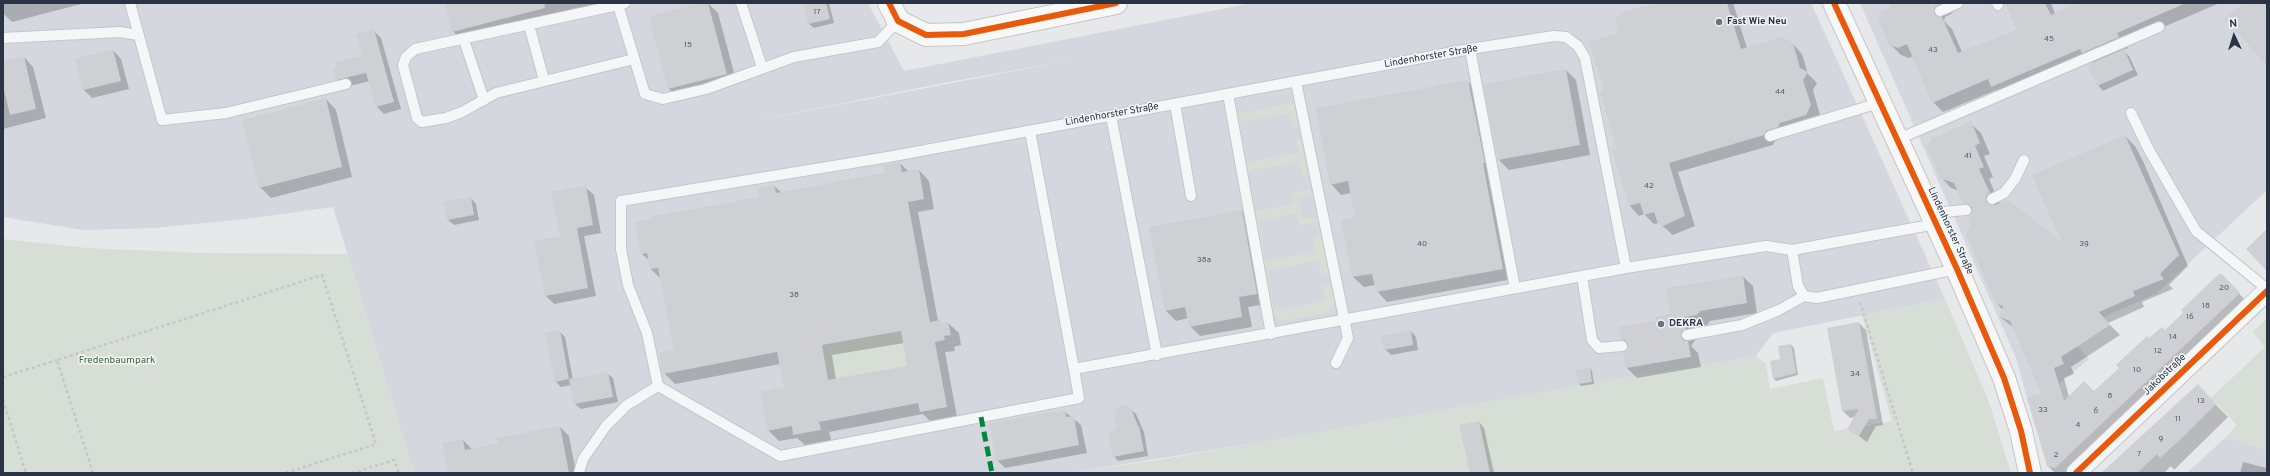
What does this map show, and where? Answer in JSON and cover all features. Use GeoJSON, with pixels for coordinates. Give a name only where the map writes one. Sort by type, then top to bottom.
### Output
{"type":"FeatureCollection","features":[{"type":"Feature","properties":{"kind":"street"},"geometry":{"type":"LineString","coordinates":[[893,12],[926,35],[964,34],[1116,3]]}},
{"type":"Feature","properties":{"kind":"street","name":"Lindenhorster Straße"},"geometry":{"type":"LineString","coordinates":[[1834,3],[1896,140],[1957,269],[2004,378],[2021,431],[2030,473]]}},
{"type":"Feature","properties":{"kind":"street","name":"Jakobstraße"},"geometry":{"type":"LineString","coordinates":[[2076,473],[2267,290]]}},
{"type":"Feature","properties":{"kind":"lane"},"geometry":{"type":"LineString","coordinates":[[130,3],[162,120],[226,113],[346,84]]}},
{"type":"Feature","properties":{"kind":"lane"},"geometry":{"type":"LineString","coordinates":[[742,3],[762,67]]}},
{"type":"Feature","properties":{"kind":"lane"},"geometry":{"type":"LineString","coordinates":[[1940,11],[1958,3]]}},
{"type":"Feature","properties":{"kind":"lane"},"geometry":{"type":"LineString","coordinates":[[634,59],[496,93],[462,112],[446,118],[422,122],[417,118],[403,65],[406,57],[415,49],[464,40],[621,4],[644,94],[664,99],[706,89],[762,67],[794,57],[878,42],[893,12]]}},
{"type":"Feature","properties":{"kind":"lane"},"geometry":{"type":"LineString","coordinates":[[529,25],[544,80]]}},
{"type":"Feature","properties":{"kind":"lane"},"geometry":{"type":"LineString","coordinates":[[1896,140],[2159,27]]}},
{"type":"Feature","properties":{"kind":"lane"},"geometry":{"type":"LineString","coordinates":[[3,38],[120,32],[138,35]]}},
{"type":"Feature","properties":{"kind":"lane","name":"Lindenhorster Straße"},"geometry":{"type":"LineString","coordinates":[[658,386],[647,333],[628,285],[621,249],[621,201],[888,157],[1470,49],[1554,36],[1566,37],[1578,46],[1585,58],[1626,268]]}},
{"type":"Feature","properties":{"kind":"lane"},"geometry":{"type":"LineString","coordinates":[[464,40],[484,100]]}},
{"type":"Feature","properties":{"kind":"lane"},"geometry":{"type":"LineString","coordinates":[[1470,49],[1515,288]]}},
{"type":"Feature","properties":{"kind":"lane"},"geometry":{"type":"LineString","coordinates":[[1296,82],[1348,338],[1336,363]]}},
{"type":"Feature","properties":{"kind":"lane"},"geometry":{"type":"LineString","coordinates":[[1228,94],[1272,334]]}},
{"type":"Feature","properties":{"kind":"lane"},"geometry":{"type":"LineString","coordinates":[[1770,136],[1879,103]]}},
{"type":"Feature","properties":{"kind":"lane"},"geometry":{"type":"LineString","coordinates":[[1175,104],[1191,196]]}},
{"type":"Feature","properties":{"kind":"lane"},"geometry":{"type":"LineString","coordinates":[[2131,113],[2149,150],[2196,231],[2267,290]]}},
{"type":"Feature","properties":{"kind":"lane"},"geometry":{"type":"LineString","coordinates":[[1111,116],[1157,355]]}},
{"type":"Feature","properties":{"kind":"lane"},"geometry":{"type":"LineString","coordinates":[[579,473],[583,459],[606,426],[627,405],[658,386],[780,456],[1079,398],[1030,131]]}},
{"type":"Feature","properties":{"kind":"lane"},"geometry":{"type":"LineString","coordinates":[[1992,199],[2004,193],[2015,180],[2024,160]]}},
{"type":"Feature","properties":{"kind":"lane"},"geometry":{"type":"LineString","coordinates":[[1934,219],[1966,210]]}},
{"type":"Feature","properties":{"kind":"lane","name":"Lindenhorster Straße"},"geometry":{"type":"LineString","coordinates":[[1074,369],[1272,334],[1626,268],[1766,246],[1792,250],[1934,219]]}},
{"type":"Feature","properties":{"kind":"lane"},"geometry":{"type":"LineString","coordinates":[[1687,335],[1742,326],[1779,310],[1804,296],[1798,286],[1792,250]]}},
{"type":"Feature","properties":{"kind":"lane","name":"Lindenhorster Straße"},"geometry":{"type":"LineString","coordinates":[[1804,296],[1817,298],[1957,269]]}},
{"type":"Feature","properties":{"kind":"lane"},"geometry":{"type":"LineString","coordinates":[[1582,276],[1592,340],[1599,348],[1622,346]]}},
{"type":"Feature","properties":{"kind":"path"},"geometry":{"type":"LineString","coordinates":[[3,377],[322,275],[376,444],[285,473]]}},
{"type":"Feature","properties":{"kind":"path"},"geometry":{"type":"LineString","coordinates":[[1856,290],[1913,473]]}},
{"type":"Feature","properties":{"kind":"path"},"geometry":{"type":"LineString","coordinates":[[57,360],[93,473]]}},
{"type":"Feature","properties":{"kind":"path"},"geometry":{"type":"LineString","coordinates":[[3,400],[26,473]]}},
{"type":"Feature","properties":{"kind":"path"},"geometry":{"type":"LineString","coordinates":[[352,473],[394,460],[399,473]]}},
{"type":"Feature","properties":{"kind":"shaded area"},"geometry":{"type":"Polygon","coordinates":[[[3,3],[868,3],[904,71],[1252,3],[1811,3],[1945,299],[1773,333],[1756,356],[1318,433],[1075,472],[414,473],[333,207],[246,219],[154,228],[83,230],[3,217],[3,3]],[[1077,59],[949,82],[764,119],[1077,59]]]}},
{"type":"Feature","properties":{"kind":"shaded area"},"geometry":{"type":"Polygon","coordinates":[[[1860,3],[2267,3],[2267,190],[2157,293],[2066,334],[2089,359],[2053,389],[2027,398],[2016,358],[1860,3]]]}},
{"type":"Feature","properties":{"kind":"shaded area"},"geometry":{"type":"Polygon","coordinates":[[[2226,437],[2267,450],[2267,473],[2187,473],[2226,437]]]}},
{"type":"Feature","properties":{"kind":"green space"},"geometry":{"type":"Polygon","coordinates":[[[1294,103],[1298,125],[1293,126],[1291,113],[1239,122],[1247,162],[1298,153],[1296,140],[1301,139],[1307,174],[1302,175],[1299,162],[1248,171],[1256,211],[1294,204],[1292,193],[1310,189],[1311,195],[1298,197],[1302,219],[1316,217],[1317,222],[1299,226],[1297,213],[1258,221],[1265,261],[1315,252],[1313,238],[1318,235],[1324,236],[1331,272],[1320,274],[1318,261],[1267,270],[1274,310],[1325,301],[1323,287],[1327,285],[1333,285],[1336,298],[1334,307],[1328,313],[1284,321],[1277,319],[1272,312],[1235,114],[1294,103]]]}},
{"type":"Feature","properties":{"kind":"green space","name":"Fredenbaumpark"},"geometry":{"type":"Polygon","coordinates":[[[3,239],[87,248],[202,253],[347,254],[414,473],[3,473],[3,239]]]}},
{"type":"Feature","properties":{"kind":"green space"},"geometry":{"type":"Polygon","coordinates":[[[1945,299],[1989,402],[2011,473],[1044,473],[1075,472],[1165,459],[1627,377],[1756,356],[1766,364],[1770,389],[1823,378],[1834,431],[1892,421],[1862,315],[1945,299]]]}},
{"type":"Feature","properties":{"kind":"green space"},"geometry":{"type":"Polygon","coordinates":[[[2267,318],[2267,450],[2226,437],[2237,425],[2211,398],[2265,347],[2253,332],[2267,318]]]}},
{"type":"Feature","properties":{"kind":"green space"},"geometry":{"type":"Polygon","coordinates":[[[901,331],[907,366],[828,380],[824,357],[801,349],[901,331]]]}},
{"type":"Feature","properties":{"kind":"building"},"geometry":{"type":"Polygon","coordinates":[[[455,3],[544,3],[545,8],[452,32],[445,5],[455,3]]]}},
{"type":"Feature","properties":{"kind":"building"},"geometry":{"type":"Polygon","coordinates":[[[700,3],[708,3],[727,74],[668,89],[649,17],[700,3]]]}},
{"type":"Feature","properties":{"kind":"building"},"geometry":{"type":"Polygon","coordinates":[[[803,3],[826,3],[830,19],[808,24],[803,3]]]}},
{"type":"Feature","properties":{"kind":"building"},"geometry":{"type":"Polygon","coordinates":[[[1664,3],[1727,3],[1741,49],[1782,37],[1793,43],[1800,68],[1808,72],[1803,80],[1811,105],[1806,115],[1780,123],[1778,127],[1766,131],[1764,135],[1669,163],[1685,216],[1663,226],[1658,224],[1654,212],[1644,215],[1640,203],[1629,206],[1612,151],[1617,149],[1600,92],[1604,90],[1589,42],[1619,33],[1615,19],[1624,11],[1664,3]]]}},
{"type":"Feature","properties":{"kind":"building"},"geometry":{"type":"Polygon","coordinates":[[[1889,3],[1942,3],[1935,7],[1934,13],[1937,16],[1942,17],[1958,53],[2017,30],[2005,3],[2045,3],[2051,15],[2079,3],[2186,3],[2117,33],[2119,37],[2082,53],[2080,49],[1991,87],[1988,79],[1932,103],[1907,44],[1898,48],[1889,45],[1878,19],[1882,11],[1891,7],[1889,3]]]}},
{"type":"Feature","properties":{"kind":"building"},"geometry":{"type":"Polygon","coordinates":[[[2245,3],[2267,3],[2267,66],[2224,18],[2245,3]]]}},
{"type":"Feature","properties":{"kind":"building"},"geometry":{"type":"Polygon","coordinates":[[[374,29],[394,102],[376,107],[366,73],[336,80],[333,68],[337,67],[336,62],[362,56],[356,34],[374,29]]]}},
{"type":"Feature","properties":{"kind":"building"},"geometry":{"type":"Polygon","coordinates":[[[113,49],[121,81],[83,90],[75,59],[113,49]]]}},
{"type":"Feature","properties":{"kind":"building"},"geometry":{"type":"Polygon","coordinates":[[[2124,49],[2133,70],[2097,86],[2087,65],[2124,49]]]}},
{"type":"Feature","properties":{"kind":"building"},"geometry":{"type":"Polygon","coordinates":[[[24,56],[36,109],[10,115],[3,86],[3,61],[24,56]]]}},
{"type":"Feature","properties":{"kind":"building"},"geometry":{"type":"Polygon","coordinates":[[[1566,69],[1580,145],[1498,160],[1483,84],[1566,69]]]}},
{"type":"Feature","properties":{"kind":"building"},"geometry":{"type":"Polygon","coordinates":[[[1468,80],[1485,163],[1483,163],[1503,269],[1376,292],[1372,274],[1352,277],[1341,220],[1355,217],[1348,181],[1330,185],[1316,108],[1468,80]]]}},
{"type":"Feature","properties":{"kind":"building"},"geometry":{"type":"Polygon","coordinates":[[[326,98],[342,167],[259,188],[242,120],[326,98]]]}},
{"type":"Feature","properties":{"kind":"building"},"geometry":{"type":"Polygon","coordinates":[[[1971,121],[1980,143],[1975,146],[1984,167],[1979,169],[1990,193],[1986,196],[1986,202],[1995,205],[2008,200],[2061,241],[2032,175],[2125,135],[2179,255],[2160,274],[2164,279],[2133,291],[2135,296],[2099,312],[2110,325],[2061,357],[2064,364],[2054,368],[2064,401],[2084,381],[2094,391],[2119,368],[2116,365],[2147,336],[2149,338],[2162,327],[2165,330],[2183,313],[2181,310],[2219,274],[2222,274],[2240,293],[2055,468],[2047,466],[2027,398],[2041,393],[2010,321],[1999,317],[2003,306],[1996,304],[1966,235],[1971,222],[1968,216],[1972,212],[1972,207],[1963,204],[1954,183],[1940,178],[1927,147],[1931,139],[1971,121]]]}},
{"type":"Feature","properties":{"kind":"building"},"geometry":{"type":"Polygon","coordinates":[[[900,162],[902,172],[919,169],[924,199],[908,202],[930,322],[941,320],[941,323],[948,322],[951,335],[944,336],[945,340],[935,342],[947,407],[920,412],[918,403],[819,422],[821,430],[793,435],[792,426],[767,431],[760,392],[784,388],[777,352],[663,374],[659,353],[674,350],[658,268],[650,269],[647,253],[641,254],[635,222],[650,219],[650,217],[759,197],[757,188],[774,185],[776,193],[884,173],[882,165],[900,162]],[[901,331],[822,345],[828,380],[907,366],[901,331]]]}},
{"type":"Feature","properties":{"kind":"building"},"geometry":{"type":"Polygon","coordinates":[[[586,186],[593,225],[577,228],[588,288],[545,296],[534,241],[560,236],[551,192],[586,186]]]}},
{"type":"Feature","properties":{"kind":"building"},"geometry":{"type":"Polygon","coordinates":[[[471,197],[474,215],[447,220],[444,202],[471,197]]]}},
{"type":"Feature","properties":{"kind":"building"},"geometry":{"type":"Polygon","coordinates":[[[1242,210],[1257,294],[1239,297],[1242,317],[1189,327],[1185,307],[1165,311],[1149,227],[1242,210]]]}},
{"type":"Feature","properties":{"kind":"building"},"geometry":{"type":"Polygon","coordinates":[[[2267,229],[2267,271],[2246,249],[2267,229]]]}},
{"type":"Feature","properties":{"kind":"building","name":"DEKRA"},"geometry":{"type":"Polygon","coordinates":[[[1743,275],[1747,303],[1700,311],[1697,315],[1684,317],[1686,329],[1681,332],[1681,337],[1684,341],[1688,341],[1691,357],[1626,368],[1623,352],[1628,349],[1628,345],[1625,340],[1621,340],[1619,327],[1657,321],[1656,317],[1670,314],[1666,288],[1743,275]]]}},
{"type":"Feature","properties":{"kind":"building"},"geometry":{"type":"Polygon","coordinates":[[[1859,322],[1877,419],[1869,419],[1859,436],[1847,429],[1859,409],[1842,411],[1827,328],[1859,322]]]}},
{"type":"Feature","properties":{"kind":"building"},"geometry":{"type":"Polygon","coordinates":[[[560,330],[569,379],[555,382],[545,333],[560,330]]]}},
{"type":"Feature","properties":{"kind":"building"},"geometry":{"type":"Polygon","coordinates":[[[1411,330],[1413,345],[1384,350],[1381,336],[1411,330]]]}},
{"type":"Feature","properties":{"kind":"building"},"geometry":{"type":"Polygon","coordinates":[[[1791,344],[1796,373],[1773,379],[1770,361],[1780,359],[1778,346],[1791,344]]]}},
{"type":"Feature","properties":{"kind":"building"},"geometry":{"type":"Polygon","coordinates":[[[1590,367],[1592,382],[1578,384],[1576,370],[1590,367]]]}},
{"type":"Feature","properties":{"kind":"building"},"geometry":{"type":"Polygon","coordinates":[[[608,372],[613,397],[574,404],[569,379],[608,372]]]}},
{"type":"Feature","properties":{"kind":"building"},"geometry":{"type":"Polygon","coordinates":[[[2198,384],[2216,404],[2160,458],[2157,454],[2137,473],[2101,473],[2198,384]]]}},
{"type":"Feature","properties":{"kind":"building"},"geometry":{"type":"Polygon","coordinates":[[[1122,405],[1131,408],[1139,426],[1144,451],[1113,457],[1108,432],[1116,430],[1115,411],[1122,405]]]}},
{"type":"Feature","properties":{"kind":"building"},"geometry":{"type":"Polygon","coordinates":[[[1065,410],[1066,417],[1074,416],[1079,445],[996,461],[989,423],[1065,410]]]}},
{"type":"Feature","properties":{"kind":"building"},"geometry":{"type":"Polygon","coordinates":[[[1479,421],[1490,473],[1470,473],[1459,425],[1479,421]]]}},
{"type":"Feature","properties":{"kind":"building"},"geometry":{"type":"Polygon","coordinates":[[[560,426],[569,473],[448,473],[442,443],[463,439],[465,450],[498,444],[497,438],[560,426]]]}},
{"type":"Feature","properties":{"kind":"marked path"},"geometry":{"type":"LineString","coordinates":[[981,417],[992,473]]}},
{"type":"Feature","properties":{"kind":"cycle path"},"geometry":{"type":"LineString","coordinates":[[889,3],[898,21],[926,35],[964,34],[1116,3]]}},
{"type":"Feature","properties":{"kind":"cycle path"},"geometry":{"type":"LineString","coordinates":[[1834,3],[1957,269],[2004,378],[2021,431],[2030,473]]}},
{"type":"Feature","properties":{"kind":"cycle path"},"geometry":{"type":"LineString","coordinates":[[2076,473],[2267,291]]}},
{"type":"Feature","properties":{"kind":"place","name":"Fast Wie Neu"},"geometry":{"type":"Point","coordinates":[1719,22]}},
{"type":"Feature","properties":{"kind":"place","name":"DEKRA"},"geometry":{"type":"Point","coordinates":[1661,324]}}]}
